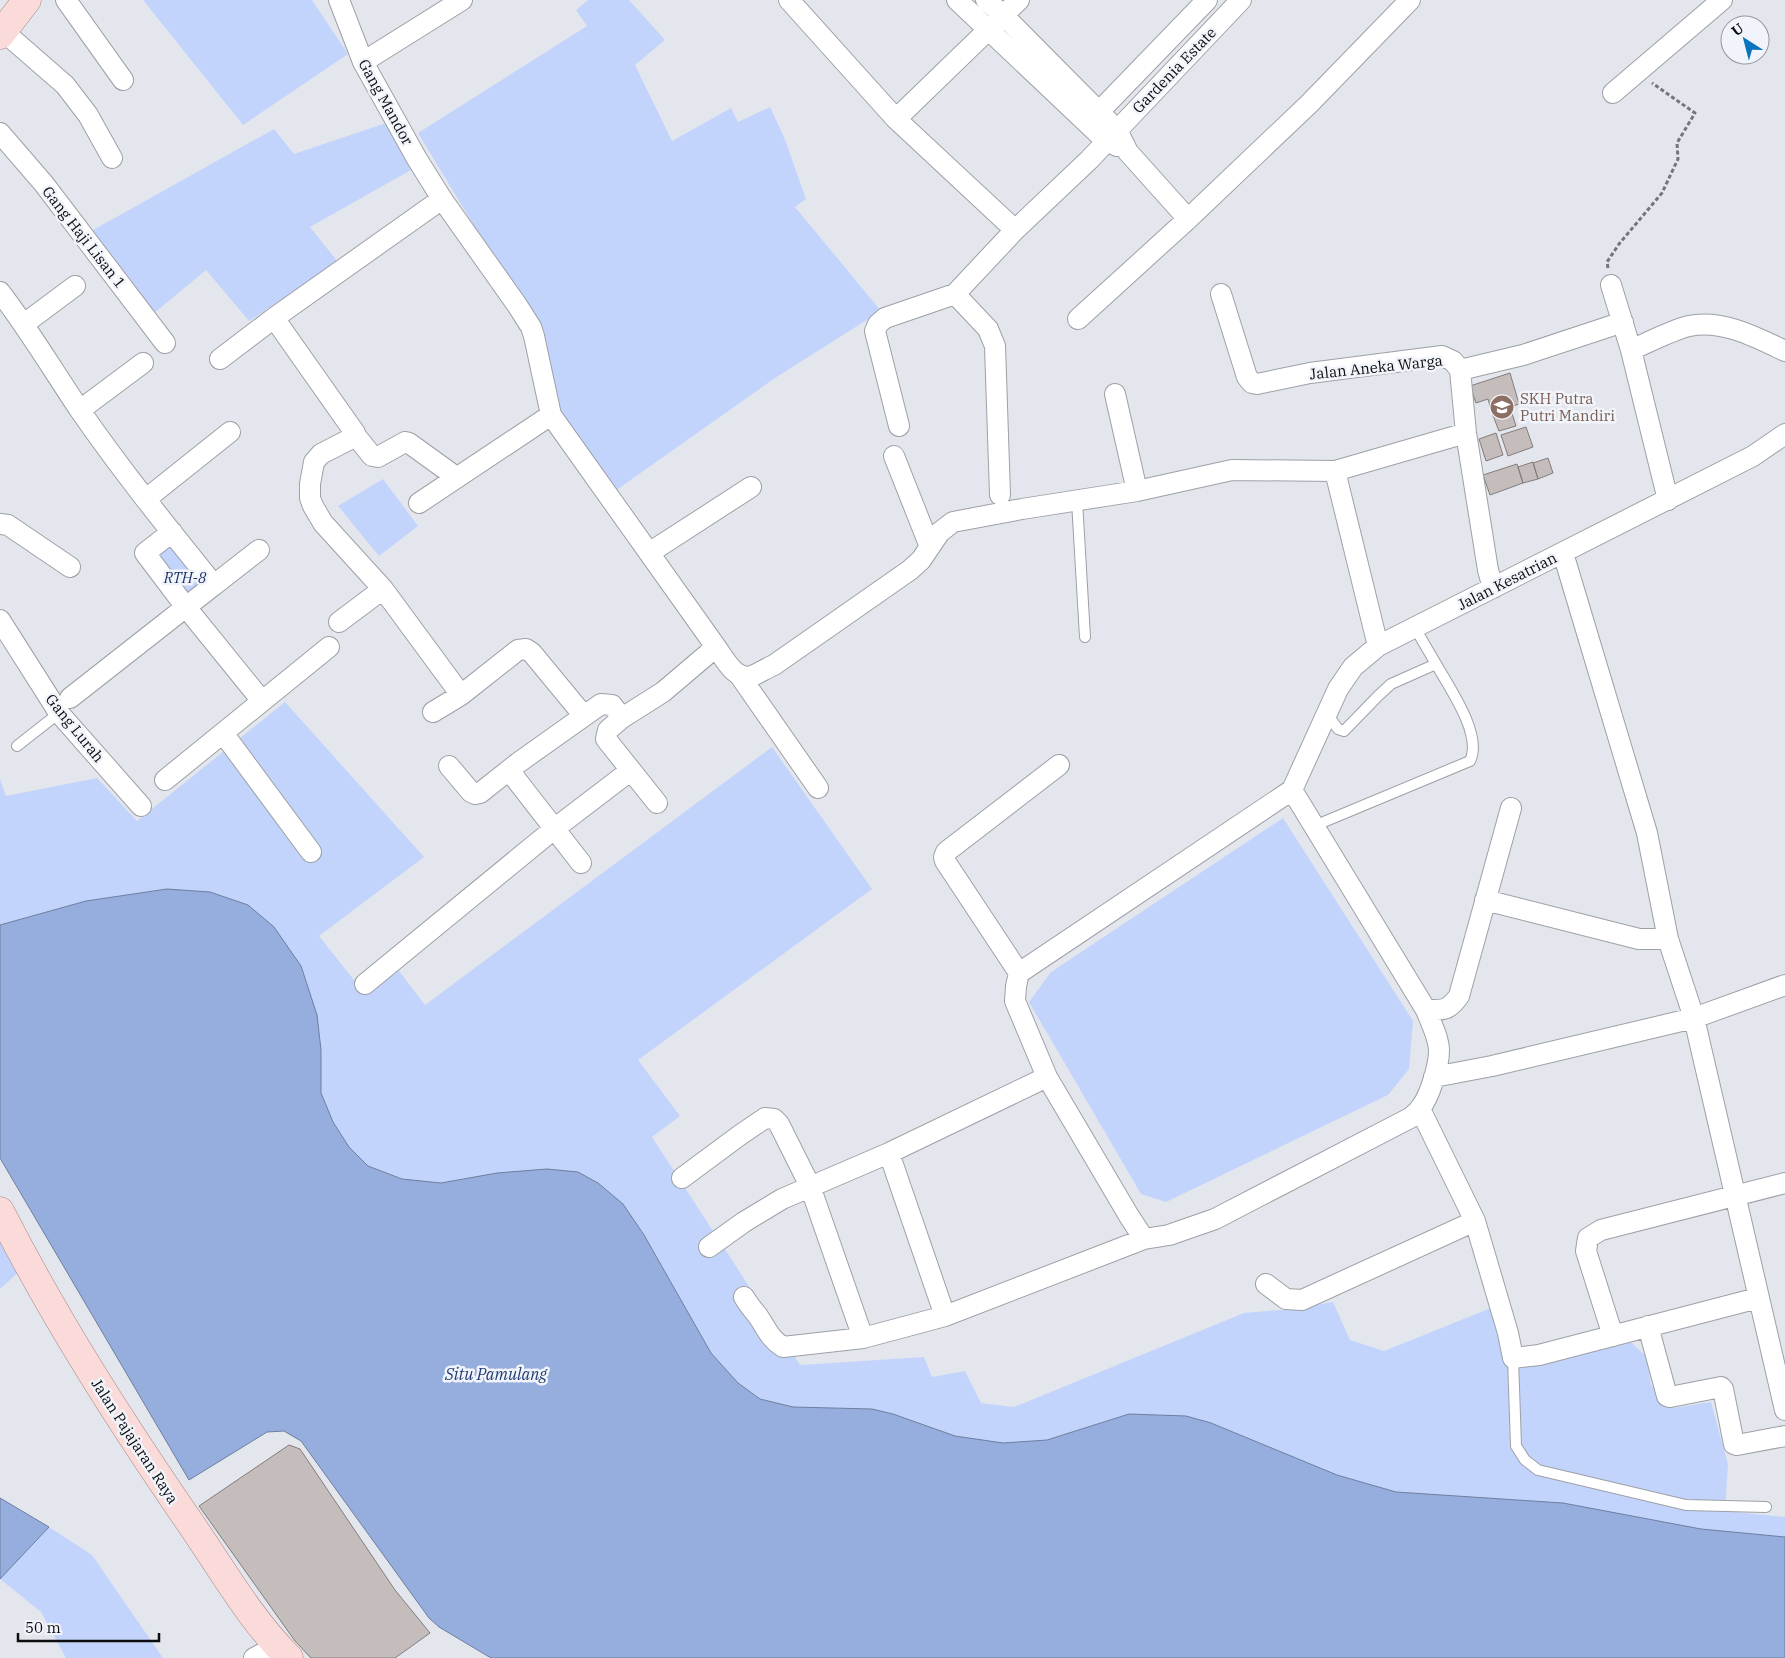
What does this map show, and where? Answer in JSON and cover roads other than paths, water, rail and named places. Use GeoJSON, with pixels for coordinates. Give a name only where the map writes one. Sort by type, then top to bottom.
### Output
{"type":"FeatureCollection","features":[{"type":"Feature","properties":{"kind":"main road"},"geometry":{"type":"LineString","coordinates":[[1,33],[27,0]]}},
{"type":"Feature","properties":{"kind":"main road","name":"Jalan Pajajaran Raya"},"geometry":{"type":"LineString","coordinates":[[0,1211],[27,1264],[104,1396],[211,1555],[273,1654]]}},
{"type":"Feature","properties":{"kind":"street"},"geometry":{"type":"LineString","coordinates":[[66,0],[123,80]]}},
{"type":"Feature","properties":{"kind":"street","name":"Gang Mandor"},"geometry":{"type":"LineString","coordinates":[[339,0],[363,62],[442,199],[531,327],[551,415]]}},
{"type":"Feature","properties":{"kind":"street"},"geometry":{"type":"LineString","coordinates":[[363,62],[462,0]]}},
{"type":"Feature","properties":{"kind":"street"},"geometry":{"type":"LineString","coordinates":[[789,0],[896,119],[1015,230]]}},
{"type":"Feature","properties":{"kind":"street"},"geometry":{"type":"LineString","coordinates":[[957,0],[1093,117]]}},
{"type":"Feature","properties":{"kind":"street"},"geometry":{"type":"LineString","coordinates":[[986,0],[1003,15],[1093,117],[1128,152],[1188,219]]}},
{"type":"Feature","properties":{"kind":"street"},"geometry":{"type":"LineString","coordinates":[[896,119],[1019,0]]}},
{"type":"Feature","properties":{"kind":"street","name":"Gardenia Estate"},"geometry":{"type":"LineString","coordinates":[[1093,117],[1207,0]]}},
{"type":"Feature","properties":{"kind":"street","name":"Gardenia Estate"},"geometry":{"type":"LineString","coordinates":[[955,294],[1015,230],[1111,136],[1241,0]]}},
{"type":"Feature","properties":{"kind":"street"},"geometry":{"type":"LineString","coordinates":[[1078,320],[1309,104],[1410,0]]}},
{"type":"Feature","properties":{"kind":"street"},"geometry":{"type":"LineString","coordinates":[[1613,93],[1722,0]]}},
{"type":"Feature","properties":{"kind":"street"},"geometry":{"type":"LineString","coordinates":[[1,33],[65,85],[88,115],[112,158]]}},
{"type":"Feature","properties":{"kind":"street","name":"Gang Haji Lisan 1"},"geometry":{"type":"LineString","coordinates":[[0,133],[44,184],[165,343]]}},
{"type":"Feature","properties":{"kind":"street"},"geometry":{"type":"LineString","coordinates":[[220,359],[274,318],[442,199]]}},
{"type":"Feature","properties":{"kind":"street"},"geometry":{"type":"LineString","coordinates":[[1610,285],[1631,350],[1668,500]]}},
{"type":"Feature","properties":{"kind":"street"},"geometry":{"type":"LineString","coordinates":[[24,324],[75,286]]}},
{"type":"Feature","properties":{"kind":"street"},"geometry":{"type":"LineString","coordinates":[[0,292],[24,324],[80,410],[146,499],[214,585]]}},
{"type":"Feature","properties":{"kind":"street"},"geometry":{"type":"LineString","coordinates":[[899,426],[874,331],[885,318],[955,294],[988,329],[995,346],[1000,495]]}},
{"type":"Feature","properties":{"kind":"street","name":"Jalan Aneka Warga"},"geometry":{"type":"LineString","coordinates":[[1221,294],[1247,377],[1257,384],[1310,373],[1442,356],[1453,360],[1460,370],[1466,433],[1488,570],[1493,588]]}},
{"type":"Feature","properties":{"kind":"street"},"geometry":{"type":"LineString","coordinates":[[274,318],[353,428],[356,436],[374,457],[378,457],[405,442],[456,477]]}},
{"type":"Feature","properties":{"kind":"street"},"geometry":{"type":"LineString","coordinates":[[1460,370],[1523,355],[1623,322]]}},
{"type":"Feature","properties":{"kind":"street"},"geometry":{"type":"LineString","coordinates":[[1631,350],[1688,326],[1722,325],[1756,337],[1785,351]]}},
{"type":"Feature","properties":{"kind":"street"},"geometry":{"type":"LineString","coordinates":[[80,410],[143,363]]}},
{"type":"Feature","properties":{"kind":"street"},"geometry":{"type":"LineString","coordinates":[[1115,394],[1137,491]]}},
{"type":"Feature","properties":{"kind":"street"},"geometry":{"type":"LineString","coordinates":[[419,503],[551,415],[716,647],[740,676],[818,788]]}},
{"type":"Feature","properties":{"kind":"street"},"geometry":{"type":"LineString","coordinates":[[146,499],[230,432]]}},
{"type":"Feature","properties":{"kind":"street"},"geometry":{"type":"LineString","coordinates":[[740,676],[751,676],[774,665],[910,570],[921,560],[940,532],[953,522],[1137,491],[1232,470],[1335,471],[1466,433]]}},
{"type":"Feature","properties":{"kind":"street","name":"Jalan Kesatrian"},"geometry":{"type":"LineString","coordinates":[[1292,790],[1338,689],[1353,667],[1378,646],[1753,456],[1785,434]]}},
{"type":"Feature","properties":{"kind":"street"},"geometry":{"type":"LineString","coordinates":[[356,436],[321,454],[314,462],[311,472],[310,498],[323,523],[383,589],[461,695]]}},
{"type":"Feature","properties":{"kind":"street"},"geometry":{"type":"LineString","coordinates":[[894,456],[930,547]]}},
{"type":"Feature","properties":{"kind":"street"},"geometry":{"type":"LineString","coordinates":[[1335,471],[1378,646]]}},
{"type":"Feature","properties":{"kind":"street"},"geometry":{"type":"LineString","coordinates":[[650,553],[752,487]]}},
{"type":"Feature","properties":{"kind":"street"},"geometry":{"type":"LineString","coordinates":[[0,524],[8,525],[70,567]]}},
{"type":"Feature","properties":{"kind":"street"},"geometry":{"type":"LineString","coordinates":[[172,532],[145,553],[262,701]]}},
{"type":"Feature","properties":{"kind":"street"},"geometry":{"type":"LineString","coordinates":[[64,705],[185,606],[259,550]]}},
{"type":"Feature","properties":{"kind":"street"},"geometry":{"type":"LineString","coordinates":[[1562,554],[1647,833],[1668,939],[1694,1018],[1785,1410]]}},
{"type":"Feature","properties":{"kind":"street"},"geometry":{"type":"LineString","coordinates":[[339,622],[383,589]]}},
{"type":"Feature","properties":{"kind":"street","name":"Gang Lurah"},"geometry":{"type":"LineString","coordinates":[[0,620],[141,806]]}},
{"type":"Feature","properties":{"kind":"street"},"geometry":{"type":"LineString","coordinates":[[165,780],[329,647]]}},
{"type":"Feature","properties":{"kind":"street"},"geometry":{"type":"LineString","coordinates":[[657,803],[606,739],[608,730],[622,718],[663,692],[716,647]]}},
{"type":"Feature","properties":{"kind":"street"},"geometry":{"type":"LineString","coordinates":[[433,712],[461,695],[518,650],[526,649],[532,653],[584,716]]}},
{"type":"Feature","properties":{"kind":"street"},"geometry":{"type":"LineString","coordinates":[[449,766],[471,792],[480,794],[518,763],[602,704],[612,705],[622,718]]}},
{"type":"Feature","properties":{"kind":"street"},"geometry":{"type":"LineString","coordinates":[[223,732],[311,852]]}},
{"type":"Feature","properties":{"kind":"street"},"geometry":{"type":"LineString","coordinates":[[1019,973],[945,862],[944,856],[946,852],[1059,765]]}},
{"type":"Feature","properties":{"kind":"street"},"geometry":{"type":"LineString","coordinates":[[365,984],[554,828],[630,771]]}},
{"type":"Feature","properties":{"kind":"street"},"geometry":{"type":"LineString","coordinates":[[516,778],[581,863]]}},
{"type":"Feature","properties":{"kind":"street"},"geometry":{"type":"LineString","coordinates":[[744,1297],[768,1334],[783,1347],[863,1338],[946,1316],[1144,1239],[1170,1235],[1214,1219],[1410,1118],[1420,1109],[1425,1102],[1434,1077],[1439,1051],[1435,1033],[1426,1010],[1292,790],[1019,973],[1015,1001],[1047,1077],[1144,1239]]}},
{"type":"Feature","properties":{"kind":"street"},"geometry":{"type":"LineString","coordinates":[[1426,1010],[1444,1010],[1452,1006],[1459,996],[1511,808]]}},
{"type":"Feature","properties":{"kind":"street"},"geometry":{"type":"LineString","coordinates":[[1485,900],[1639,939],[1668,939]]}},
{"type":"Feature","properties":{"kind":"street"},"geometry":{"type":"LineString","coordinates":[[1434,1077],[1492,1066],[1694,1018],[1785,985]]}},
{"type":"Feature","properties":{"kind":"street"},"geometry":{"type":"LineString","coordinates":[[709,1247],[744,1222],[782,1199],[889,1153],[1047,1077]]}},
{"type":"Feature","properties":{"kind":"street"},"geometry":{"type":"LineString","coordinates":[[1420,1109],[1475,1221],[1508,1333],[1513,1358],[1539,1355],[1758,1298]]}},
{"type":"Feature","properties":{"kind":"street"},"geometry":{"type":"LineString","coordinates":[[682,1178],[764,1118],[774,1118],[779,1124],[810,1186],[863,1338]]}},
{"type":"Feature","properties":{"kind":"street"},"geometry":{"type":"LineString","coordinates":[[889,1153],[946,1316]]}},
{"type":"Feature","properties":{"kind":"street"},"geometry":{"type":"LineString","coordinates":[[1613,1336],[1586,1251],[1588,1238],[1601,1230],[1785,1183]]}},
{"type":"Feature","properties":{"kind":"street"},"geometry":{"type":"LineString","coordinates":[[1266,1284],[1286,1299],[1302,1300],[1475,1221]]}},
{"type":"Feature","properties":{"kind":"street"},"geometry":{"type":"LineString","coordinates":[[1648,1326],[1667,1396],[1720,1386],[1723,1389],[1734,1444],[1785,1436]]}},
{"type":"Feature","properties":{"kind":"lane"},"geometry":{"type":"LineString","coordinates":[[1078,501],[1085,637]]}},
{"type":"Feature","properties":{"kind":"lane"},"geometry":{"type":"LineString","coordinates":[[1314,826],[1470,761],[1474,749],[1474,738],[1471,728],[1415,628]]}},
{"type":"Feature","properties":{"kind":"lane"},"geometry":{"type":"LineString","coordinates":[[1326,713],[1338,729],[1344,731],[1391,684],[1436,664]]}},
{"type":"Feature","properties":{"kind":"lane"},"geometry":{"type":"LineString","coordinates":[[17,746],[64,705]]}},
{"type":"Feature","properties":{"kind":"lane"},"geometry":{"type":"LineString","coordinates":[[1513,1358],[1516,1446],[1525,1460],[1538,1470],[1686,1505],[1766,1507]]}},
{"type":"Feature","properties":{"kind":"water","name":"Situ Pamulang"},"geometry":{"type":"Polygon","coordinates":[[[167,889],[210,892],[248,905],[274,927],[301,966],[317,1015],[321,1050],[321,1093],[333,1122],[349,1147],[368,1166],[402,1179],[441,1183],[497,1173],[547,1169],[578,1172],[598,1183],[623,1204],[644,1235],[711,1353],[738,1383],[760,1399],[793,1407],[872,1409],[893,1414],[955,1436],[1003,1443],[1047,1440],[1129,1414],[1186,1416],[1211,1423],[1337,1475],[1396,1492],[1563,1503],[1701,1529],[1785,1537],[1785,1658],[491,1658],[439,1627],[429,1618],[301,1441],[284,1431],[267,1432],[189,1480],[0,1158],[0,925],[86,901],[167,889]]]}},
{"type":"Feature","properties":{"kind":"water"},"geometry":{"type":"Polygon","coordinates":[[[0,1498],[49,1527],[0,1579],[0,1498]]]}},
{"type":"Feature","properties":{"kind":"place","name":"SKH Putra Putri Mandiri"},"geometry":{"type":"Point","coordinates":[1502,407]}},
{"type":"Feature","properties":{"kind":"park label","name":"RTH-8"},"geometry":{"type":"Point","coordinates":[185,577]}}]}
